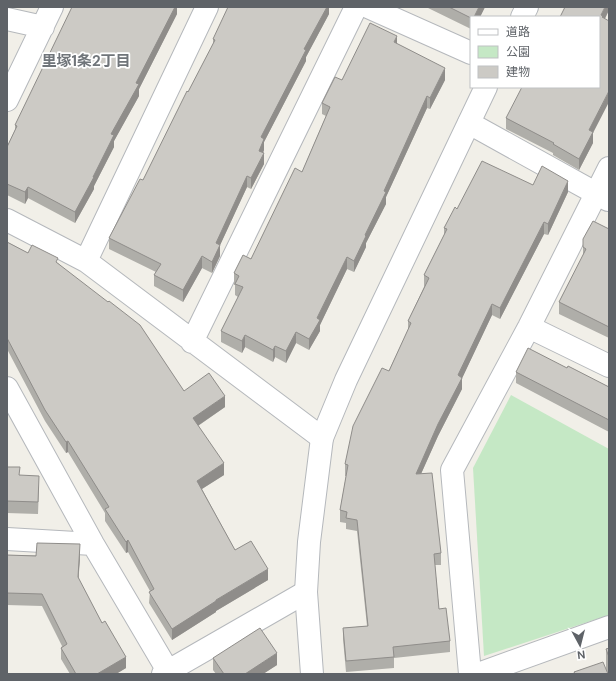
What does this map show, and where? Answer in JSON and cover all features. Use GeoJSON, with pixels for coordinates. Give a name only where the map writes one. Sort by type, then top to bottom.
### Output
{"type":"FeatureCollection","features":[{"type":"Feature","properties":{"kind":"street"},"geometry":{"type":"LineString","coordinates":[[7,100],[52,7]]}},
{"type":"Feature","properties":{"kind":"street"},"geometry":{"type":"LineString","coordinates":[[86,261],[207,7]]}},
{"type":"Feature","properties":{"kind":"street"},"geometry":{"type":"LineString","coordinates":[[192,342],[356,7]]}},
{"type":"Feature","properties":{"kind":"street"},"geometry":{"type":"LineString","coordinates":[[368,7],[470,53]]}},
{"type":"Feature","properties":{"kind":"street"},"geometry":{"type":"LineString","coordinates":[[522,16],[527,7]]}},
{"type":"Feature","properties":{"kind":"street"},"geometry":{"type":"LineString","coordinates":[[7,19],[43,27]]}},
{"type":"Feature","properties":{"kind":"street"},"geometry":{"type":"LineString","coordinates":[[312,674],[306,592],[309,542],[322,438],[346,380],[486,88]]}},
{"type":"Feature","properties":{"kind":"street"},"geometry":{"type":"LineString","coordinates":[[469,123],[602,196]]}},
{"type":"Feature","properties":{"kind":"street"},"geometry":{"type":"LineString","coordinates":[[470,674],[452,470],[602,196],[609,168]]}},
{"type":"Feature","properties":{"kind":"street"},"geometry":{"type":"LineString","coordinates":[[7,220],[86,261],[322,438]]}},
{"type":"Feature","properties":{"kind":"street"},"geometry":{"type":"LineString","coordinates":[[529,327],[609,366]]}},
{"type":"Feature","properties":{"kind":"street"},"geometry":{"type":"LineString","coordinates":[[7,388],[166,673],[306,592]]}},
{"type":"Feature","properties":{"kind":"street"},"geometry":{"type":"LineString","coordinates":[[7,539],[93,544]]}},
{"type":"Feature","properties":{"kind":"street"},"geometry":{"type":"LineString","coordinates":[[478,674],[609,627]]}},
{"type":"Feature","properties":{"kind":"green space"},"geometry":{"type":"Polygon","coordinates":[[[511,395],[609,449],[609,615],[484,656],[473,468],[511,395]]]}},
{"type":"Feature","properties":{"kind":"building"},"geometry":{"type":"Polygon","coordinates":[[[72,7],[175,7],[136,83],[139,84],[111,134],[114,135],[75,212],[28,187],[25,192],[7,184],[7,147],[17,126],[15,125],[72,7]]]}},
{"type":"Feature","properties":{"kind":"building"},"geometry":{"type":"Polygon","coordinates":[[[228,7],[327,7],[304,49],[306,50],[261,137],[264,139],[259,151],[264,153],[251,178],[247,176],[216,243],[220,245],[212,262],[202,256],[183,290],[154,275],[161,264],[109,238],[140,179],[143,180],[187,91],[188,92],[215,40],[213,39],[228,7]]]}},
{"type":"Feature","properties":{"kind":"building"},"geometry":{"type":"Polygon","coordinates":[[[449,7],[479,7],[474,16],[470,16],[470,18],[449,7]]]}},
{"type":"Feature","properties":{"kind":"building"},"geometry":{"type":"Polygon","coordinates":[[[565,7],[605,7],[601,15],[609,21],[609,91],[589,130],[593,132],[579,159],[553,144],[554,143],[506,118],[521,88],[600,88],[600,16],[560,16],[565,7]]]}},
{"type":"Feature","properties":{"kind":"building"},"geometry":{"type":"Polygon","coordinates":[[[370,23],[397,36],[394,42],[445,68],[430,98],[427,96],[384,191],[386,192],[354,261],[347,257],[317,318],[320,320],[309,339],[296,332],[286,351],[275,346],[273,350],[245,335],[242,341],[221,331],[243,287],[235,284],[239,276],[234,273],[243,255],[251,259],[295,168],[302,172],[330,107],[322,103],[335,77],[342,80],[370,23]]]}},
{"type":"Feature","properties":{"kind":"building"},"geometry":{"type":"Polygon","coordinates":[[[482,161],[533,185],[542,166],[568,181],[548,224],[544,222],[500,308],[492,304],[458,375],[462,378],[438,424],[416,474],[432,473],[441,553],[434,554],[439,609],[446,608],[450,641],[393,647],[394,657],[346,661],[343,628],[368,626],[357,520],[346,518],[347,512],[340,510],[348,465],[345,464],[353,426],[382,368],[389,371],[411,323],[408,321],[429,278],[424,275],[447,229],[444,228],[455,207],[457,209],[482,161]]]}},
{"type":"Feature","properties":{"kind":"building"},"geometry":{"type":"Polygon","coordinates":[[[593,221],[609,229],[609,327],[559,302],[586,249],[583,247],[583,239],[593,221]]]}},
{"type":"Feature","properties":{"kind":"building"},"geometry":{"type":"Polygon","coordinates":[[[7,242],[28,253],[32,245],[58,258],[56,262],[140,325],[184,391],[209,373],[225,396],[193,418],[224,463],[197,481],[235,550],[251,541],[268,569],[216,600],[172,629],[149,592],[154,589],[128,540],[126,542],[105,509],[109,507],[68,441],[66,442],[45,410],[7,338],[7,242]]]}},
{"type":"Feature","properties":{"kind":"building"},"geometry":{"type":"Polygon","coordinates":[[[528,348],[609,387],[609,420],[516,372],[528,348]]]}},
{"type":"Feature","properties":{"kind":"building"},"geometry":{"type":"Polygon","coordinates":[[[7,467],[20,467],[19,475],[39,476],[38,502],[7,501],[7,467]]]}},
{"type":"Feature","properties":{"kind":"building"},"geometry":{"type":"Polygon","coordinates":[[[37,543],[80,544],[78,577],[102,623],[105,621],[126,657],[97,674],[76,674],[61,648],[67,644],[42,594],[7,593],[7,555],[36,556],[37,543]]]}},
{"type":"Feature","properties":{"kind":"building"},"geometry":{"type":"Polygon","coordinates":[[[260,628],[277,653],[245,674],[224,674],[213,658],[260,628]]]}},
{"type":"Feature","properties":{"kind":"building"},"geometry":{"type":"Polygon","coordinates":[[[609,648],[609,657],[606,649],[609,648]]]}},
{"type":"Feature","properties":{"kind":"building"},"geometry":{"type":"Polygon","coordinates":[[[603,662],[608,674],[575,674],[574,672],[603,662]]]}},
{"type":"Feature","properties":{"kind":"district","name":"里塚1条2丁目"},"geometry":{"type":"Point","coordinates":[86,61]}}]}
